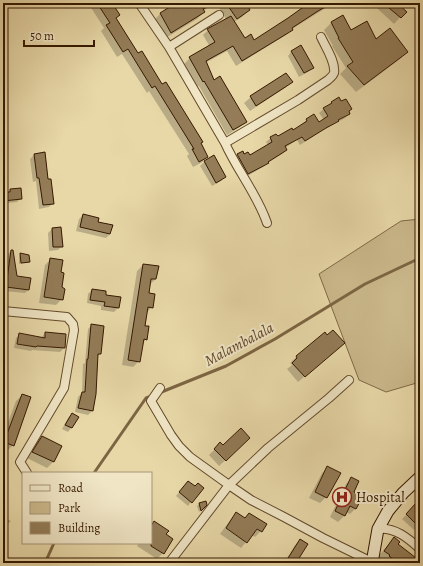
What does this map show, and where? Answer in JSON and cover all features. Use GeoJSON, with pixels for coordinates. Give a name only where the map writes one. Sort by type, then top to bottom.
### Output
{"type":"FeatureCollection","features":[{"type":"Feature","properties":{"kind":"street"},"geometry":{"type":"LineString","coordinates":[[139,3],[169,47],[225,143],[232,159],[242,173],[267,222]]}},
{"type":"Feature","properties":{"kind":"street"},"geometry":{"type":"LineString","coordinates":[[169,47],[219,15]]}},
{"type":"Feature","properties":{"kind":"street"},"geometry":{"type":"LineString","coordinates":[[225,143],[298,100],[332,76],[334,72],[331,58],[321,37]]}},
{"type":"Feature","properties":{"kind":"street"},"geometry":{"type":"LineString","coordinates":[[3,311],[67,317],[73,324],[74,330],[64,388],[20,462],[26,472]]}},
{"type":"Feature","properties":{"kind":"street"},"geometry":{"type":"LineString","coordinates":[[169,563],[229,485],[268,448],[349,380]]}},
{"type":"Feature","properties":{"kind":"street"},"geometry":{"type":"LineString","coordinates":[[160,388],[151,401],[171,436],[190,457],[251,500],[372,562],[378,529],[388,512],[403,493],[420,477]]}},
{"type":"Feature","properties":{"kind":"street"},"geometry":{"type":"LineString","coordinates":[[378,529],[386,528],[394,531],[409,539],[420,549]]}},
{"type":"Feature","properties":{"kind":"green space"},"geometry":{"type":"Polygon","coordinates":[[[420,219],[420,382],[386,392],[359,380],[319,274],[401,221],[420,219]]]}},
{"type":"Feature","properties":{"kind":"building"},"geometry":{"type":"Polygon","coordinates":[[[97,3],[112,3],[120,15],[116,18],[138,53],[142,51],[162,84],[166,82],[203,142],[201,143],[208,157],[199,162],[192,149],[194,149],[155,86],[152,88],[128,49],[123,52],[106,25],[110,23],[97,3]]]}},
{"type":"Feature","properties":{"kind":"building"},"geometry":{"type":"Polygon","coordinates":[[[176,3],[214,3],[203,9],[205,12],[171,33],[160,13],[176,3]]]}},
{"type":"Feature","properties":{"kind":"building"},"geometry":{"type":"Polygon","coordinates":[[[226,3],[246,3],[250,10],[237,19],[226,3]]]}},
{"type":"Feature","properties":{"kind":"building"},"geometry":{"type":"Polygon","coordinates":[[[309,3],[332,3],[292,28],[293,30],[242,61],[233,46],[206,61],[214,80],[220,76],[247,122],[233,130],[189,57],[215,42],[207,29],[231,16],[245,38],[251,34],[254,40],[309,3]]]}},
{"type":"Feature","properties":{"kind":"building"},"geometry":{"type":"Polygon","coordinates":[[[383,3],[397,3],[407,12],[401,18],[383,3]]]}},
{"type":"Feature","properties":{"kind":"building"},"geometry":{"type":"Polygon","coordinates":[[[343,15],[351,30],[367,21],[376,39],[390,28],[408,52],[364,85],[347,66],[353,62],[338,38],[331,22],[343,15]]]}},
{"type":"Feature","properties":{"kind":"building"},"geometry":{"type":"Polygon","coordinates":[[[301,45],[314,68],[304,73],[291,51],[301,45]]]}},
{"type":"Feature","properties":{"kind":"building"},"geometry":{"type":"Polygon","coordinates":[[[286,73],[293,82],[256,106],[250,96],[286,73]]]}},
{"type":"Feature","properties":{"kind":"building"},"geometry":{"type":"Polygon","coordinates":[[[339,97],[341,101],[346,99],[352,109],[349,111],[350,114],[305,141],[302,137],[285,146],[287,150],[268,162],[269,163],[248,174],[237,154],[243,151],[244,154],[248,152],[250,155],[272,142],[270,137],[276,134],[278,136],[292,128],[293,130],[307,121],[306,119],[314,114],[319,122],[328,116],[323,108],[339,97]]]}},
{"type":"Feature","properties":{"kind":"building"},"geometry":{"type":"Polygon","coordinates":[[[45,152],[48,179],[51,179],[54,204],[43,205],[39,178],[37,178],[34,154],[45,152]]]}},
{"type":"Feature","properties":{"kind":"building"},"geometry":{"type":"Polygon","coordinates":[[[214,155],[226,177],[216,183],[204,161],[214,155]]]}},
{"type":"Feature","properties":{"kind":"building"},"geometry":{"type":"Polygon","coordinates":[[[21,188],[22,199],[3,201],[3,192],[10,192],[10,189],[21,188]]]}},
{"type":"Feature","properties":{"kind":"building"},"geometry":{"type":"Polygon","coordinates":[[[83,214],[99,218],[98,222],[113,225],[110,234],[80,227],[83,214]]]}},
{"type":"Feature","properties":{"kind":"building"},"geometry":{"type":"Polygon","coordinates":[[[61,227],[63,247],[53,247],[52,228],[61,227]]]}},
{"type":"Feature","properties":{"kind":"building"},"geometry":{"type":"Polygon","coordinates":[[[11,250],[13,250],[17,276],[31,278],[29,290],[6,287],[11,250]]]}},
{"type":"Feature","properties":{"kind":"building"},"geometry":{"type":"Polygon","coordinates":[[[20,253],[29,255],[30,262],[21,263],[20,253]]]}},
{"type":"Feature","properties":{"kind":"building"},"geometry":{"type":"Polygon","coordinates":[[[50,258],[63,260],[61,272],[64,273],[62,287],[65,289],[63,300],[44,297],[50,258]]]}},
{"type":"Feature","properties":{"kind":"building"},"geometry":{"type":"Polygon","coordinates":[[[143,264],[159,266],[156,279],[151,279],[149,293],[155,294],[153,308],[148,307],[145,326],[149,326],[147,340],[144,339],[140,362],[128,360],[143,264]]]}},
{"type":"Feature","properties":{"kind":"building"},"geometry":{"type":"Polygon","coordinates":[[[92,289],[106,291],[106,295],[121,297],[119,308],[104,306],[105,302],[90,300],[92,289]]]}},
{"type":"Feature","properties":{"kind":"building"},"geometry":{"type":"Polygon","coordinates":[[[91,324],[104,326],[101,354],[98,354],[96,394],[93,411],[78,408],[82,392],[85,392],[91,324]]]}},
{"type":"Feature","properties":{"kind":"building"},"geometry":{"type":"Polygon","coordinates":[[[333,330],[345,343],[305,377],[292,363],[297,358],[296,356],[325,332],[327,335],[333,330]]]}},
{"type":"Feature","properties":{"kind":"building"},"geometry":{"type":"Polygon","coordinates":[[[45,332],[66,334],[65,348],[36,347],[17,344],[19,333],[45,338],[45,332]]]}},
{"type":"Feature","properties":{"kind":"building"},"geometry":{"type":"Polygon","coordinates":[[[22,394],[31,397],[14,446],[4,442],[22,394]]]}},
{"type":"Feature","properties":{"kind":"building"},"geometry":{"type":"Polygon","coordinates":[[[72,413],[79,417],[72,428],[65,425],[72,413]]]}},
{"type":"Feature","properties":{"kind":"building"},"geometry":{"type":"Polygon","coordinates":[[[241,428],[250,438],[226,461],[214,449],[220,442],[223,445],[241,428]]]}},
{"type":"Feature","properties":{"kind":"building"},"geometry":{"type":"Polygon","coordinates":[[[42,436],[62,446],[54,462],[32,452],[42,436]]]}},
{"type":"Feature","properties":{"kind":"building"},"geometry":{"type":"Polygon","coordinates":[[[327,466],[341,473],[327,498],[315,492],[327,466]]]}},
{"type":"Feature","properties":{"kind":"building"},"geometry":{"type":"Polygon","coordinates":[[[351,477],[359,481],[354,492],[363,496],[356,509],[350,506],[345,516],[335,511],[351,477]]]}},
{"type":"Feature","properties":{"kind":"building"},"geometry":{"type":"Polygon","coordinates":[[[188,481],[195,486],[198,483],[204,488],[192,503],[179,492],[188,481]]]}},
{"type":"Feature","properties":{"kind":"building"},"geometry":{"type":"Polygon","coordinates":[[[206,501],[207,505],[201,511],[199,503],[206,501]]]}},
{"type":"Feature","properties":{"kind":"building"},"geometry":{"type":"Polygon","coordinates":[[[416,503],[420,507],[420,528],[406,514],[416,503]]]}},
{"type":"Feature","properties":{"kind":"building"},"geometry":{"type":"Polygon","coordinates":[[[236,512],[245,518],[249,513],[267,524],[262,532],[257,529],[247,543],[226,528],[236,512]]]}},
{"type":"Feature","properties":{"kind":"building"},"geometry":{"type":"Polygon","coordinates":[[[154,521],[169,531],[166,534],[173,539],[164,554],[151,546],[152,524],[154,521]]]}},
{"type":"Feature","properties":{"kind":"building"},"geometry":{"type":"Polygon","coordinates":[[[394,537],[400,542],[398,544],[420,561],[420,563],[398,563],[384,551],[394,537]]]}},
{"type":"Feature","properties":{"kind":"building"},"geometry":{"type":"Polygon","coordinates":[[[300,539],[308,544],[296,563],[285,563],[300,539]]]}},
{"type":"Feature","properties":{"kind":"waterway","name":"Malambalala"},"geometry":{"type":"LineString","coordinates":[[159,393],[226,366],[275,339],[365,284],[420,258]]}},
{"type":"Feature","properties":{"kind":"waterway","name":"Malambalala"},"geometry":{"type":"LineString","coordinates":[[95,472],[146,398],[152,396]]}},
{"type":"Feature","properties":{"kind":"waterway","name":"Malambalala"},"geometry":{"type":"LineString","coordinates":[[45,563],[54,544]]}},
{"type":"Feature","properties":{"kind":"place","name":"Hospital"},"geometry":{"type":"Point","coordinates":[342,497]}}]}
